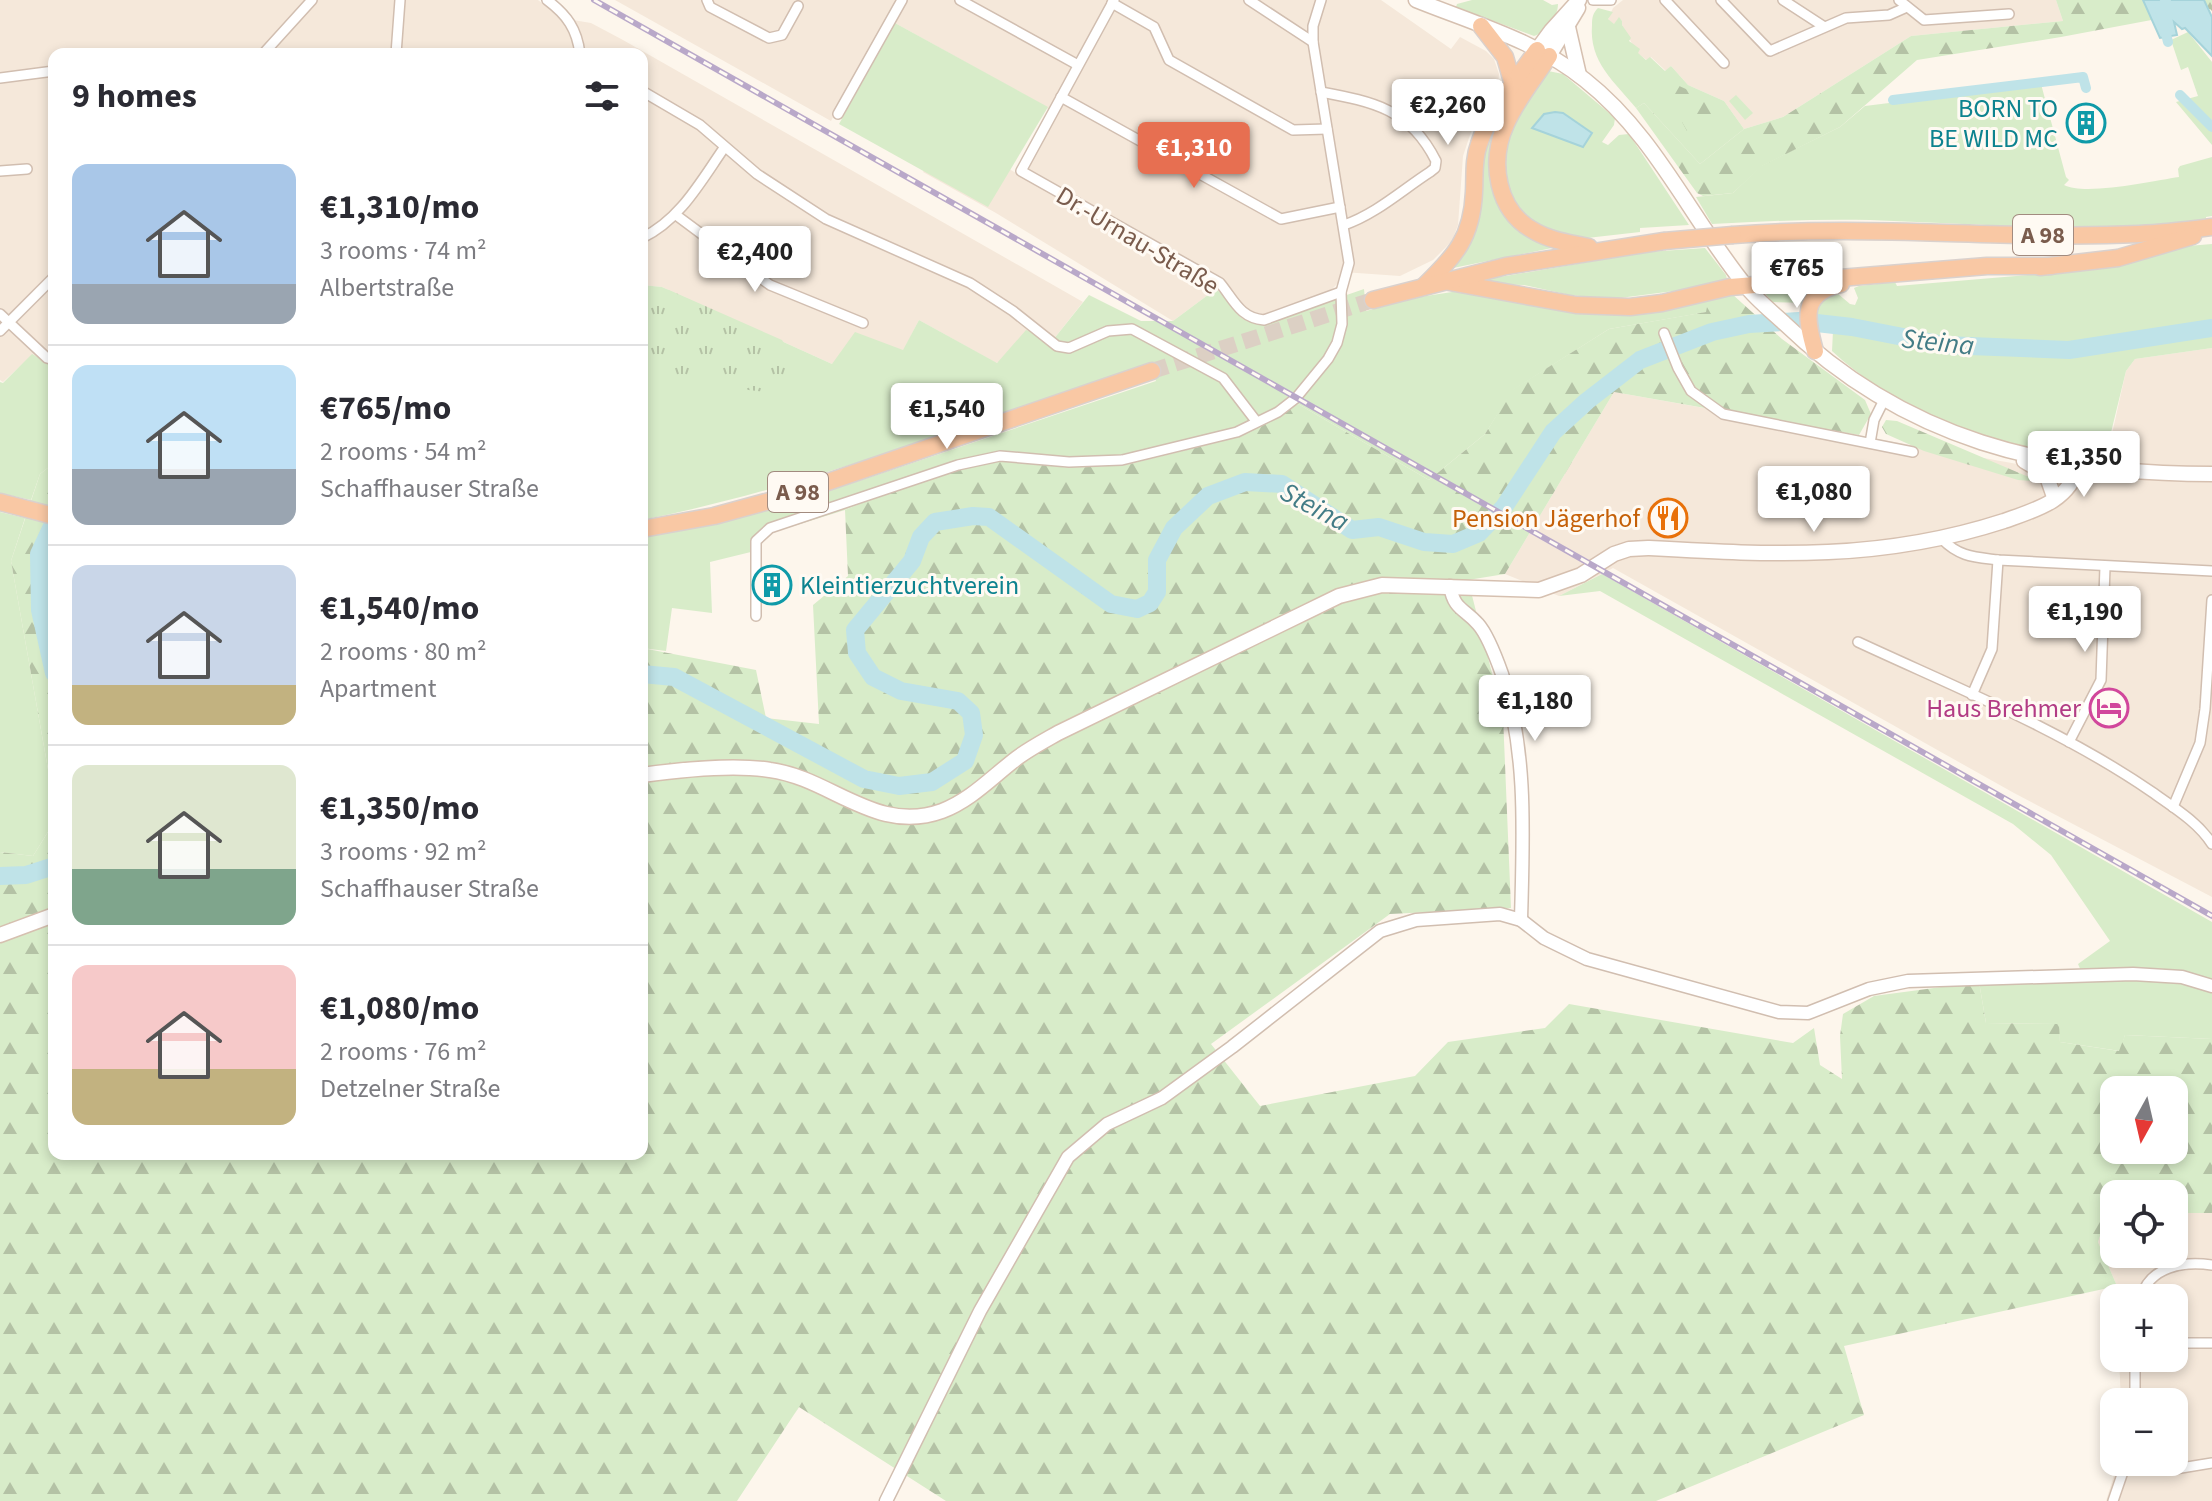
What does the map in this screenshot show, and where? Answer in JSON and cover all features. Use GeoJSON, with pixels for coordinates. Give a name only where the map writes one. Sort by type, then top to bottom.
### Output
{"type":"FeatureCollection","features":[{"type":"Feature","properties":{"kind":"highway"},"geometry":{"type":"LineString","coordinates":[[1481,26],[1505,57],[1513,85]]}},
{"type":"Feature","properties":{"kind":"highway"},"geometry":{"type":"LineString","coordinates":[[1422,287],[1464,240],[1473,207],[1474,166],[1480,140],[1513,85],[1543,53]]}},
{"type":"Feature","properties":{"kind":"highway"},"geometry":{"type":"LineString","coordinates":[[1543,53],[1500,140],[1497,175],[1501,192],[1519,221],[1533,231],[1549,238],[1603,249]]}},
{"type":"Feature","properties":{"kind":"highway"},"geometry":{"type":"LineString","coordinates":[[1810,344],[1807,319],[1812,301],[1825,289],[1845,284],[2118,258],[2212,229]]}},
{"type":"Feature","properties":{"kind":"highway","name":"A 98"},"geometry":{"type":"LineString","coordinates":[[1373,300],[1506,266],[1603,249],[1766,232],[1856,230],[2044,235],[2212,229]]}},
{"type":"Feature","properties":{"kind":"highway"},"geometry":{"type":"LineString","coordinates":[[1444,281],[1605,308],[1662,303],[1746,286],[1987,266],[2051,266]]}},
{"type":"Feature","properties":{"kind":"highway","name":"A 98"},"geometry":{"type":"LineString","coordinates":[[648,528],[714,516],[784,497],[1152,371]]}},
{"type":"Feature","properties":{"kind":"highway"},"geometry":{"type":"LineString","coordinates":[[0,502],[48,515]]}},
{"type":"Feature","properties":{"kind":"main road"},"geometry":{"type":"LineString","coordinates":[[1416,0],[1543,53],[1579,75],[1638,131],[1746,286],[1849,378],[1884,400],[1938,427],[2010,452],[2078,466],[2212,474]]}},
{"type":"Feature","properties":{"kind":"main road"},"geometry":{"type":"LineString","coordinates":[[1543,53],[1573,8]]}},
{"type":"Feature","properties":{"kind":"main road"},"geometry":{"type":"LineString","coordinates":[[1573,8],[1579,75]]}},
{"type":"Feature","properties":{"kind":"main road"},"geometry":{"type":"LineString","coordinates":[[2010,452],[2046,474],[2051,499]]}},
{"type":"Feature","properties":{"kind":"main road"},"geometry":{"type":"LineString","coordinates":[[2051,499],[2060,463]]}},
{"type":"Feature","properties":{"kind":"main road"},"geometry":{"type":"LineString","coordinates":[[648,775],[742,768],[771,770],[798,778],[885,815],[910,818],[941,811],[965,800],[1019,756],[1058,733],[1339,596],[1382,585],[1539,590],[1565,583],[1629,549],[1777,555],[1891,548],[1942,539],[2020,516],[2068,490],[2078,466]]}},
{"type":"Feature","properties":{"kind":"main road"},"geometry":{"type":"LineString","coordinates":[[0,935],[48,917]]}},
{"type":"Feature","properties":{"kind":"street"},"geometry":{"type":"LineString","coordinates":[[396,48],[400,0]]}},
{"type":"Feature","properties":{"kind":"street"},"geometry":{"type":"LineString","coordinates":[[547,0],[564,12],[577,35],[579,48]]}},
{"type":"Feature","properties":{"kind":"street"},"geometry":{"type":"LineString","coordinates":[[707,0],[710,7],[769,38],[782,35],[798,6]]}},
{"type":"Feature","properties":{"kind":"street"},"geometry":{"type":"LineString","coordinates":[[838,114],[902,0]]}},
{"type":"Feature","properties":{"kind":"street"},"geometry":{"type":"LineString","coordinates":[[960,0],[1078,65]]}},
{"type":"Feature","properties":{"kind":"street"},"geometry":{"type":"LineString","coordinates":[[1249,0],[1313,42]]}},
{"type":"Feature","properties":{"kind":"street"},"geometry":{"type":"LineString","coordinates":[[756,616],[756,541],[770,528],[958,465],[1000,456],[1069,462],[1122,460],[1237,432],[1278,412],[1296,398],[1337,343],[1342,324],[1341,292],[1349,263],[1313,42],[1313,26],[1321,0]]}},
{"type":"Feature","properties":{"kind":"street"},"geometry":{"type":"LineString","coordinates":[[1593,0],[1611,0]]}},
{"type":"Feature","properties":{"kind":"street"},"geometry":{"type":"LineString","coordinates":[[1665,0],[1724,63]]}},
{"type":"Feature","properties":{"kind":"street"},"geometry":{"type":"LineString","coordinates":[[1721,0],[1770,51],[1846,18],[1889,15],[1903,3],[1924,20],[2009,14]]}},
{"type":"Feature","properties":{"kind":"street"},"geometry":{"type":"LineString","coordinates":[[1783,0],[1823,26]]}},
{"type":"Feature","properties":{"kind":"street"},"geometry":{"type":"LineString","coordinates":[[1113,1],[1154,27],[1169,60],[1293,130],[1327,129]]}},
{"type":"Feature","properties":{"kind":"street","name":"Dr.-Urnau-Straße"},"geometry":{"type":"LineString","coordinates":[[1113,1],[1021,171],[1220,283],[1242,314],[1252,319],[1264,320],[1341,292]]}},
{"type":"Feature","properties":{"kind":"street"},"geometry":{"type":"LineString","coordinates":[[268,48],[305,2]]}},
{"type":"Feature","properties":{"kind":"street"},"geometry":{"type":"LineString","coordinates":[[0,78],[48,72]]}},
{"type":"Feature","properties":{"kind":"street"},"geometry":{"type":"LineString","coordinates":[[1321,92],[1388,108],[1417,133],[1436,161],[1435,168],[1430,172],[1361,219],[1344,225]]}},
{"type":"Feature","properties":{"kind":"street"},"geometry":{"type":"LineString","coordinates":[[648,95],[700,125],[757,174],[826,219],[970,283],[1013,311],[1057,346],[1069,348],[1108,331],[1132,329],[1223,378],[1256,421]]}},
{"type":"Feature","properties":{"kind":"street"},"geometry":{"type":"LineString","coordinates":[[1061,97],[1281,219],[1340,207]]}},
{"type":"Feature","properties":{"kind":"street"},"geometry":{"type":"LineString","coordinates":[[648,235],[676,215],[724,148]]}},
{"type":"Feature","properties":{"kind":"street"},"geometry":{"type":"LineString","coordinates":[[0,171],[27,169]]}},
{"type":"Feature","properties":{"kind":"street"},"geometry":{"type":"LineString","coordinates":[[676,215],[770,285],[863,323]]}},
{"type":"Feature","properties":{"kind":"street"},"geometry":{"type":"LineString","coordinates":[[0,331],[48,283]]}},
{"type":"Feature","properties":{"kind":"street"},"geometry":{"type":"LineString","coordinates":[[0,314],[48,358]]}},
{"type":"Feature","properties":{"kind":"street"},"geometry":{"type":"LineString","coordinates":[[1664,333],[1691,391],[1723,414],[1913,452]]}},
{"type":"Feature","properties":{"kind":"street"},"geometry":{"type":"LineString","coordinates":[[1870,443],[1874,420],[1884,400]]}},
{"type":"Feature","properties":{"kind":"street"},"geometry":{"type":"LineString","coordinates":[[1942,539],[1952,550],[1964,556],[2105,567],[2212,571]]}},
{"type":"Feature","properties":{"kind":"street"},"geometry":{"type":"LineString","coordinates":[[1972,695],[1992,649],[1998,560]]}},
{"type":"Feature","properties":{"kind":"street"},"geometry":{"type":"LineString","coordinates":[[2069,742],[2101,680],[2105,567]]}},
{"type":"Feature","properties":{"kind":"street"},"geometry":{"type":"LineString","coordinates":[[1450,586],[1454,604],[1480,626],[1502,673],[1516,731],[1524,828],[1521,920]]}},
{"type":"Feature","properties":{"kind":"street"},"geometry":{"type":"LineString","coordinates":[[2173,807],[2200,743],[2212,600]]}},
{"type":"Feature","properties":{"kind":"street"},"geometry":{"type":"LineString","coordinates":[[1858,642],[2069,742],[2173,807],[2205,834],[2212,844]]}},
{"type":"Feature","properties":{"kind":"street"},"geometry":{"type":"LineString","coordinates":[[886,1501],[980,1311],[1068,1157],[1107,1124],[1162,1098],[1380,931],[1416,920],[1500,914],[1521,920],[1544,938],[1587,959],[1790,1013],[1808,1013],[1869,989],[1908,981],[2133,974],[2182,977],[2212,986]]}},
{"type":"Feature","properties":{"kind":"street"},"geometry":{"type":"LineString","coordinates":[[2147,1284],[2165,1269],[2196,1263],[2212,1265]]}},
{"type":"Feature","properties":{"kind":"street"},"geometry":{"type":"LineString","coordinates":[[2188,1343],[2212,1343]]}},
{"type":"Feature","properties":{"kind":"street"},"geometry":{"type":"LineString","coordinates":[[2188,1467],[2212,1463]]}},
{"type":"Feature","properties":{"kind":"street"},"geometry":{"type":"LineString","coordinates":[[2113,1501],[2121,1476]]}},
{"type":"Feature","properties":{"kind":"shaded area"},"geometry":{"type":"Polygon","coordinates":[[[0,0],[538,0],[561,18],[591,23],[637,48],[48,48],[48,362],[29,358],[3,382],[0,380],[0,0]]]}},
{"type":"Feature","properties":{"kind":"shaded area"},"geometry":{"type":"Polygon","coordinates":[[[615,0],[1381,0],[1451,49],[1460,37],[1486,51],[1494,59],[1499,74],[1498,86],[1471,132],[1463,156],[1458,225],[1452,241],[1433,260],[1400,276],[1343,272],[1329,292],[1261,316],[1248,314],[1228,286],[1216,289],[1173,321],[923,172],[947,132],[1021,176],[1056,116],[1043,105],[886,18],[831,121],[615,0]]]}},
{"type":"Feature","properties":{"kind":"shaded area"},"geometry":{"type":"Polygon","coordinates":[[[1623,0],[2056,0],[2063,21],[1911,36],[1783,117],[1744,129],[1724,101],[1688,85],[1671,66],[1666,71],[1651,57],[1647,60],[1637,53],[1622,21],[1619,18],[1614,25],[1608,19],[1613,8],[1623,0]]]}},
{"type":"Feature","properties":{"kind":"shaded area"},"geometry":{"type":"Polygon","coordinates":[[[648,54],[1083,302],[1053,340],[996,363],[919,320],[903,351],[832,364],[662,287],[648,286],[648,54]]]}},
{"type":"Feature","properties":{"kind":"shaded area"},"geometry":{"type":"Polygon","coordinates":[[[2212,348],[2212,897],[2014,793],[1613,568],[1559,596],[1505,574],[1614,392],[2102,479],[2126,371],[2135,359],[2212,348]]]}},
{"type":"Feature","properties":{"kind":"shaded area"},"geometry":{"type":"Polygon","coordinates":[[[2188,1213],[2212,1213],[2212,1501],[2106,1501],[2114,1476],[2188,1476],[2188,1388],[2120,1388],[2120,1372],[2188,1372],[2188,1284],[2116,1284],[2109,1268],[2188,1268],[2188,1213]]]}},
{"type":"Feature","properties":{"kind":"green space"},"geometry":{"type":"Polygon","coordinates":[[[1472,0],[1543,0],[1552,5],[1558,4],[1550,24],[1534,36],[1456,7],[1472,0]]]}},
{"type":"Feature","properties":{"kind":"green space"},"geometry":{"type":"Polygon","coordinates":[[[2056,0],[2212,0],[2212,11],[1917,60],[1840,127],[1762,166],[1733,193],[1703,196],[1697,193],[1636,108],[1644,103],[1700,164],[1744,129],[1783,117],[1911,36],[2063,21],[2056,0]]]}},
{"type":"Feature","properties":{"kind":"green space"},"geometry":{"type":"Polygon","coordinates":[[[1598,8],[1613,12],[1608,19],[1614,24],[1619,17],[1631,38],[1629,41],[1640,49],[1638,53],[1646,60],[1650,57],[1665,71],[1671,66],[1688,85],[1724,101],[1744,129],[1700,164],[1644,103],[1636,108],[1605,70],[1592,38],[1593,17],[1598,8]]]}},
{"type":"Feature","properties":{"kind":"green space"},"geometry":{"type":"Polygon","coordinates":[[[895,23],[1048,107],[988,207],[839,124],[895,23]]]}},
{"type":"Feature","properties":{"kind":"green space"},"geometry":{"type":"Polygon","coordinates":[[[2188,32],[2212,62],[2212,145],[2176,102],[2198,96],[2188,67],[2181,70],[2171,40],[2188,32]]]}},
{"type":"Feature","properties":{"kind":"green space"},"geometry":{"type":"Polygon","coordinates":[[[1548,71],[1563,74],[1615,118],[1614,125],[1602,142],[1608,145],[1619,135],[1629,134],[1689,225],[1640,228],[1640,232],[1587,238],[1551,233],[1528,220],[1513,203],[1502,170],[1514,120],[1548,71]]]}},
{"type":"Feature","properties":{"kind":"green space"},"geometry":{"type":"Polygon","coordinates":[[[2041,84],[2069,180],[2064,185],[2103,188],[2179,177],[2180,166],[2212,157],[2212,216],[2206,217],[2206,220],[2164,224],[2080,227],[1850,220],[1712,224],[1696,197],[1733,193],[1761,166],[1840,127],[1865,106],[2041,84]]]}},
{"type":"Feature","properties":{"kind":"green space"},"geometry":{"type":"Polygon","coordinates":[[[1677,85],[1706,98],[1714,116],[1687,131],[1667,95],[1677,85]]]}},
{"type":"Feature","properties":{"kind":"green space"},"geometry":{"type":"Polygon","coordinates":[[[1736,95],[1753,113],[1745,120],[1729,101],[1736,95]]]}},
{"type":"Feature","properties":{"kind":"green space"},"geometry":{"type":"Polygon","coordinates":[[[1504,107],[1494,186],[1552,248],[1448,269],[1484,144],[1504,107]]]}},
{"type":"Feature","properties":{"kind":"green space"},"geometry":{"type":"Polygon","coordinates":[[[2212,244],[2212,348],[2135,359],[2126,371],[2104,461],[2031,448],[1959,427],[1925,412],[1861,375],[1832,351],[1833,331],[1816,330],[1817,312],[1822,303],[1837,293],[1855,305],[1858,298],[1854,288],[1859,286],[1895,282],[1897,286],[2089,270],[2188,246],[2212,244]]]}},
{"type":"Feature","properties":{"kind":"green space"},"geometry":{"type":"Polygon","coordinates":[[[1705,248],[1727,279],[1697,288],[1612,299],[1570,295],[1524,285],[1488,284],[1488,279],[1647,252],[1705,248]]]}},
{"type":"Feature","properties":{"kind":"green space"},"geometry":{"type":"Polygon","coordinates":[[[648,286],[662,287],[832,364],[855,332],[903,350],[919,320],[997,363],[1026,330],[1053,340],[1089,295],[1141,321],[1173,321],[1216,289],[1240,317],[1263,324],[1364,289],[1366,311],[1413,298],[1452,292],[1471,292],[1543,305],[1709,297],[1707,312],[1609,329],[1513,390],[1485,434],[1429,480],[1298,404],[1239,437],[1126,465],[1069,468],[998,459],[914,481],[845,510],[771,533],[761,542],[759,550],[710,562],[712,613],[672,608],[666,651],[648,649],[648,537],[757,513],[826,492],[1156,381],[1148,363],[981,421],[977,412],[951,422],[954,431],[838,469],[648,519],[648,286]]]}},
{"type":"Feature","properties":{"kind":"green space"},"geometry":{"type":"Polygon","coordinates":[[[1822,286],[1807,303],[1772,302],[1764,292],[1822,286]]]}},
{"type":"Feature","properties":{"kind":"green space"},"geometry":{"type":"Polygon","coordinates":[[[648,287],[669,290],[782,340],[805,377],[784,394],[648,379],[648,287]]]}},
{"type":"Feature","properties":{"kind":"green space"},"geometry":{"type":"Polygon","coordinates":[[[1732,294],[1782,339],[1865,400],[1871,414],[1859,435],[1614,392],[1505,574],[1468,580],[1503,716],[1511,908],[1390,914],[1211,1044],[1260,1106],[1415,1076],[1448,1042],[1545,1028],[1569,1004],[1793,1043],[1814,1028],[1820,1065],[1842,1079],[1840,1036],[1843,1014],[1874,996],[1979,982],[1986,1023],[2059,1024],[2060,1042],[2119,1051],[2125,1035],[2212,1039],[2212,1213],[2188,1213],[2188,1180],[2100,1180],[2100,1268],[2109,1268],[2116,1284],[2100,1284],[2100,1290],[1844,1346],[1864,1415],[1656,1501],[946,1501],[799,1407],[737,1501],[0,1501],[0,852],[33,856],[48,832],[48,1160],[648,1160],[648,649],[756,670],[766,718],[819,724],[813,605],[848,576],[845,510],[914,481],[998,459],[1069,468],[1126,465],[1239,437],[1298,404],[1429,480],[1485,434],[1512,390],[1609,329],[1706,312],[1709,297],[1732,294]]]}},
{"type":"Feature","properties":{"kind":"green space"},"geometry":{"type":"Polygon","coordinates":[[[32,354],[48,363],[48,468],[40,474],[31,500],[0,493],[0,382],[3,383],[32,354]]]}},
{"type":"Feature","properties":{"kind":"green space"},"geometry":{"type":"Polygon","coordinates":[[[1886,420],[1897,421],[2032,481],[2018,480],[1924,451],[1886,434],[1882,427],[1886,420]]]}},
{"type":"Feature","properties":{"kind":"green space"},"geometry":{"type":"Polygon","coordinates":[[[48,468],[48,769],[11,561],[40,474],[48,468]]]}},
{"type":"Feature","properties":{"kind":"green space"},"geometry":{"type":"Polygon","coordinates":[[[0,512],[25,518],[11,561],[48,769],[48,832],[33,856],[0,852],[0,512]]]}},
{"type":"Feature","properties":{"kind":"green space"},"geometry":{"type":"Polygon","coordinates":[[[1602,574],[2212,922],[2212,1039],[2125,1035],[2120,1051],[2060,1042],[2058,1024],[1986,1023],[1980,972],[2029,974],[2081,971],[2078,964],[2110,941],[2051,855],[2013,824],[1600,591],[1559,596],[1602,574]]]}},
{"type":"Feature","properties":{"kind":"water"},"geometry":{"type":"Polygon","coordinates":[[[2143,0],[2204,0],[2212,17],[2212,56],[2185,28],[2174,22],[2177,35],[2160,38],[2143,0]]]}},
{"type":"Feature","properties":{"kind":"water"},"geometry":{"type":"Polygon","coordinates":[[[1563,113],[1592,133],[1583,147],[1532,128],[1544,114],[1563,113]]]}},
{"type":"Feature","properties":{"kind":"waterway"},"geometry":{"type":"LineString","coordinates":[[2166,0],[2160,10],[2168,42]]}},
{"type":"Feature","properties":{"kind":"waterway"},"geometry":{"type":"LineString","coordinates":[[1893,100],[2083,77],[2086,88]]}},
{"type":"Feature","properties":{"kind":"waterway"},"geometry":{"type":"LineString","coordinates":[[2180,95],[2212,127]]}},
{"type":"Feature","properties":{"kind":"waterway","name":"Steina"},"geometry":{"type":"LineString","coordinates":[[648,675],[674,677],[864,779],[899,786],[932,782],[965,761],[974,735],[971,713],[958,701],[901,691],[873,677],[857,653],[855,630],[912,561],[921,537],[935,522],[973,516],[989,517],[1111,604],[1137,609],[1150,603],[1157,592],[1157,560],[1174,528],[1208,496],[1245,482],[1282,484],[1352,530],[1379,527],[1424,542],[1453,544],[1479,533],[1504,507],[1553,432],[1587,401],[1640,360],[1712,332],[1749,324],[1799,321],[1852,327],[1944,345],[2069,350],[2212,328]]}},
{"type":"Feature","properties":{"kind":"waterway","name":"Steina"},"geometry":{"type":"LineString","coordinates":[[48,535],[39,554],[40,610],[48,646]]}},
{"type":"Feature","properties":{"kind":"waterway","name":"Steina"},"geometry":{"type":"LineString","coordinates":[[0,876],[26,875],[48,868]]}},
{"type":"Feature","properties":{"kind":"tunnel"},"geometry":{"type":"LineString","coordinates":[[1152,371],[1373,300]]}},
{"type":"Feature","properties":{"kind":"railway"},"geometry":{"type":"LineString","coordinates":[[594,0],[2212,916]]}},
{"type":"Feature","properties":{"kind":"place","name":"BORN TO BE WILD MC"},"geometry":{"type":"Point","coordinates":[2086,123]}},
{"type":"Feature","properties":{"kind":"place","name":"Pension Jägerhof"},"geometry":{"type":"Point","coordinates":[1668,518]}},
{"type":"Feature","properties":{"kind":"place","name":"Kleintierzuchtverein"},"geometry":{"type":"Point","coordinates":[772,585]}},
{"type":"Feature","properties":{"kind":"place","name":"Haus Brehmer"},"geometry":{"type":"Point","coordinates":[2109,708]}}]}
